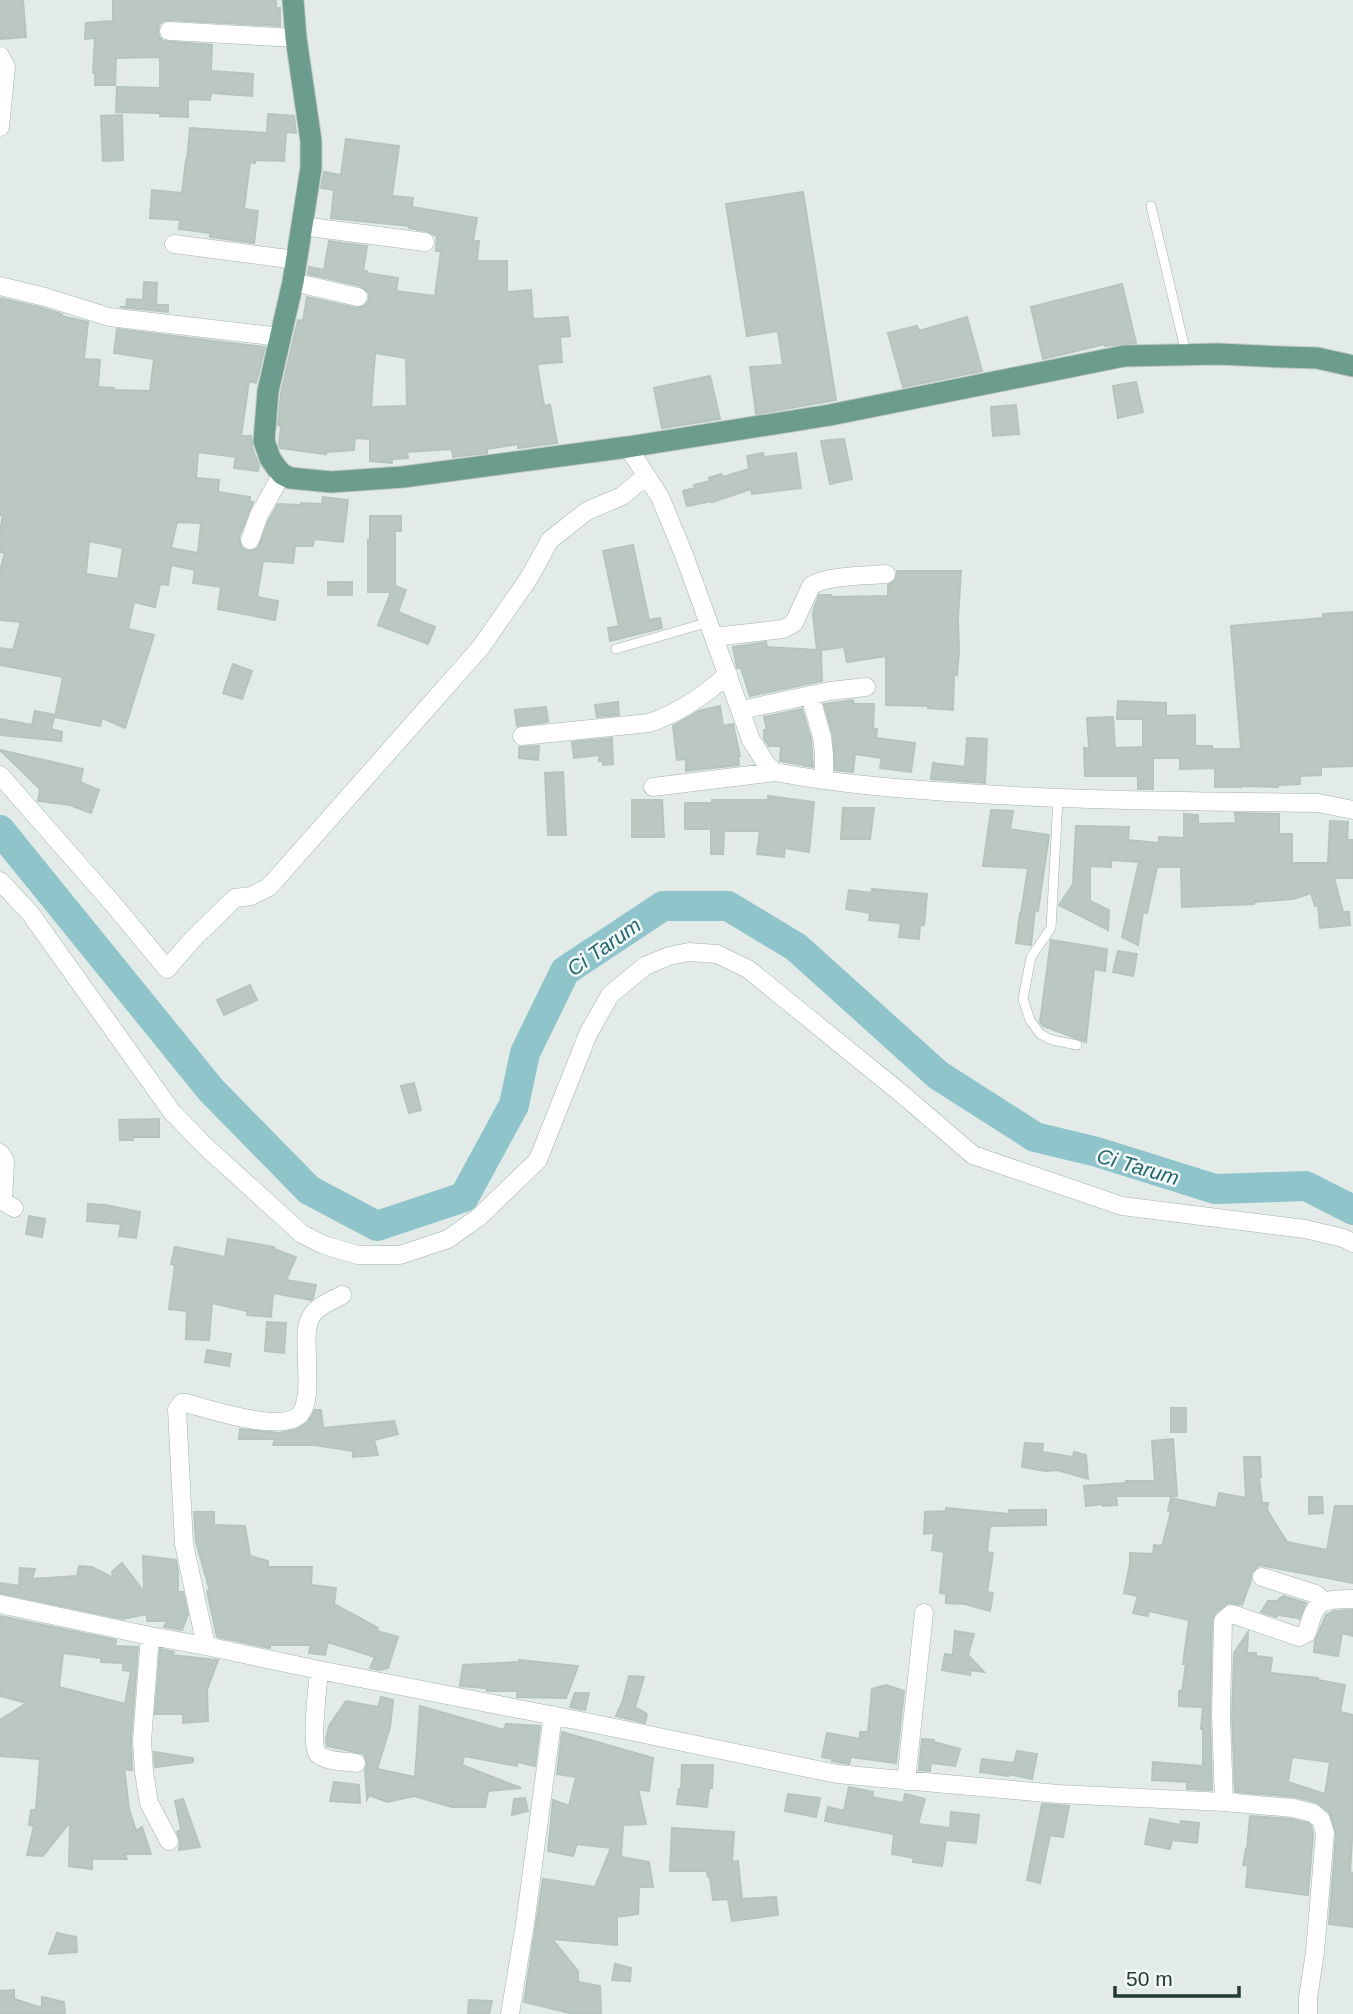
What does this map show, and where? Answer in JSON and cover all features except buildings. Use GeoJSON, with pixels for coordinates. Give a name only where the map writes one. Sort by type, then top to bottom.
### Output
{"type":"FeatureCollection","features":[{"type":"Feature","properties":{"kind":"main road"},"geometry":{"type":"LineString","coordinates":[[293,0],[296,38],[312,141],[311,168],[293,282],[268,391],[264,441],[270,458],[282,474],[290,478],[331,482],[391,478],[628,447],[830,415],[1124,356],[1218,354],[1317,358],[1353,366]]}},
{"type":"Feature","properties":{"kind":"street"},"geometry":{"type":"LineString","coordinates":[[169,31],[296,38]]}},
{"type":"Feature","properties":{"kind":"street"},"geometry":{"type":"LineString","coordinates":[[0,56],[6,67],[0,127]]}},
{"type":"Feature","properties":{"kind":"street"},"geometry":{"type":"LineString","coordinates":[[302,226],[425,242]]}},
{"type":"Feature","properties":{"kind":"street"},"geometry":{"type":"LineString","coordinates":[[174,244],[296,260]]}},
{"type":"Feature","properties":{"kind":"street"},"geometry":{"type":"LineString","coordinates":[[293,282],[358,296]]}},
{"type":"Feature","properties":{"kind":"street"},"geometry":{"type":"LineString","coordinates":[[0,286],[109,317],[281,337]]}},
{"type":"Feature","properties":{"kind":"street"},"geometry":{"type":"LineString","coordinates":[[628,447],[660,497],[712,629],[751,740],[767,765],[775,772]]}},
{"type":"Feature","properties":{"kind":"street"},"geometry":{"type":"LineString","coordinates":[[250,540],[259,515],[282,474]]}},
{"type":"Feature","properties":{"kind":"street"},"geometry":{"type":"LineString","coordinates":[[0,775],[167,969],[235,898],[251,896],[269,887],[481,647],[529,578],[550,540],[587,511],[622,496],[646,476]]}},
{"type":"Feature","properties":{"kind":"street"},"geometry":{"type":"LineString","coordinates":[[712,629],[783,629],[794,623],[811,586],[815,583],[886,574]]}},
{"type":"Feature","properties":{"kind":"street"},"geometry":{"type":"LineString","coordinates":[[522,736],[649,723],[665,718],[687,705],[712,689],[728,674]]}},
{"type":"Feature","properties":{"kind":"street"},"geometry":{"type":"LineString","coordinates":[[741,710],[810,695],[866,687]]}},
{"type":"Feature","properties":{"kind":"street"},"geometry":{"type":"LineString","coordinates":[[810,695],[822,737],[824,780]]}},
{"type":"Feature","properties":{"kind":"street"},"geometry":{"type":"LineString","coordinates":[[653,787],[775,772],[851,785],[1058,799],[1318,803],[1353,810]]}},
{"type":"Feature","properties":{"kind":"street"},"geometry":{"type":"LineString","coordinates":[[0,881],[30,913],[172,1112],[206,1147],[302,1234],[324,1245],[358,1255],[400,1255],[448,1240],[479,1217],[538,1160],[588,1034],[610,995],[645,966],[669,956],[690,952],[717,954],[748,969],[973,1155],[1122,1206],[1305,1229],[1353,1243]]}},
{"type":"Feature","properties":{"kind":"street"},"geometry":{"type":"LineString","coordinates":[[0,1153],[5,1161],[4,1201],[13,1208]]}},
{"type":"Feature","properties":{"kind":"street"},"geometry":{"type":"LineString","coordinates":[[206,1646],[184,1545],[177,1409],[186,1403],[232,1416],[279,1423],[296,1418],[305,1406],[307,1334],[311,1316],[319,1308],[342,1295]]}},
{"type":"Feature","properties":{"kind":"street"},"geometry":{"type":"LineString","coordinates":[[1262,1577],[1316,1594],[1324,1602]]}},
{"type":"Feature","properties":{"kind":"street"},"geometry":{"type":"LineString","coordinates":[[1224,1802],[1221,1714],[1223,1621],[1231,1614],[1236,1615],[1300,1637],[1307,1633],[1316,1605],[1332,1600],[1353,1599]]}},
{"type":"Feature","properties":{"kind":"street"},"geometry":{"type":"LineString","coordinates":[[0,1604],[837,1774],[1058,1794],[1224,1802],[1293,1808],[1313,1813],[1321,1820],[1325,1829],[1308,2014]]}},
{"type":"Feature","properties":{"kind":"street"},"geometry":{"type":"LineString","coordinates":[[906,1781],[925,1614]]}},
{"type":"Feature","properties":{"kind":"street"},"geometry":{"type":"LineString","coordinates":[[150,1636],[142,1741],[143,1761],[149,1803],[169,1841]]}},
{"type":"Feature","properties":{"kind":"street"},"geometry":{"type":"LineString","coordinates":[[319,1670],[315,1749],[325,1758],[356,1763]]}},
{"type":"Feature","properties":{"kind":"street"},"geometry":{"type":"LineString","coordinates":[[510,2014],[553,1715]]}},
{"type":"Feature","properties":{"kind":"lane"},"geometry":{"type":"LineString","coordinates":[[1151,206],[1186,355]]}},
{"type":"Feature","properties":{"kind":"lane"},"geometry":{"type":"LineString","coordinates":[[616,649],[712,629]]}},
{"type":"Feature","properties":{"kind":"lane"},"geometry":{"type":"LineString","coordinates":[[1058,799],[1051,928],[1031,957],[1023,999],[1030,1020],[1040,1034],[1052,1040],[1077,1045]]}},
{"type":"Feature","properties":{"kind":"waterway","name":"Ci Tarum"},"geometry":{"type":"LineString","coordinates":[[0,830],[211,1090],[309,1190],[377,1226],[464,1197],[514,1105],[525,1053],[565,971],[663,906],[728,906],[796,947],[938,1075],[1035,1137],[1097,1152],[1215,1189],[1306,1186],[1353,1210]]}}]}
